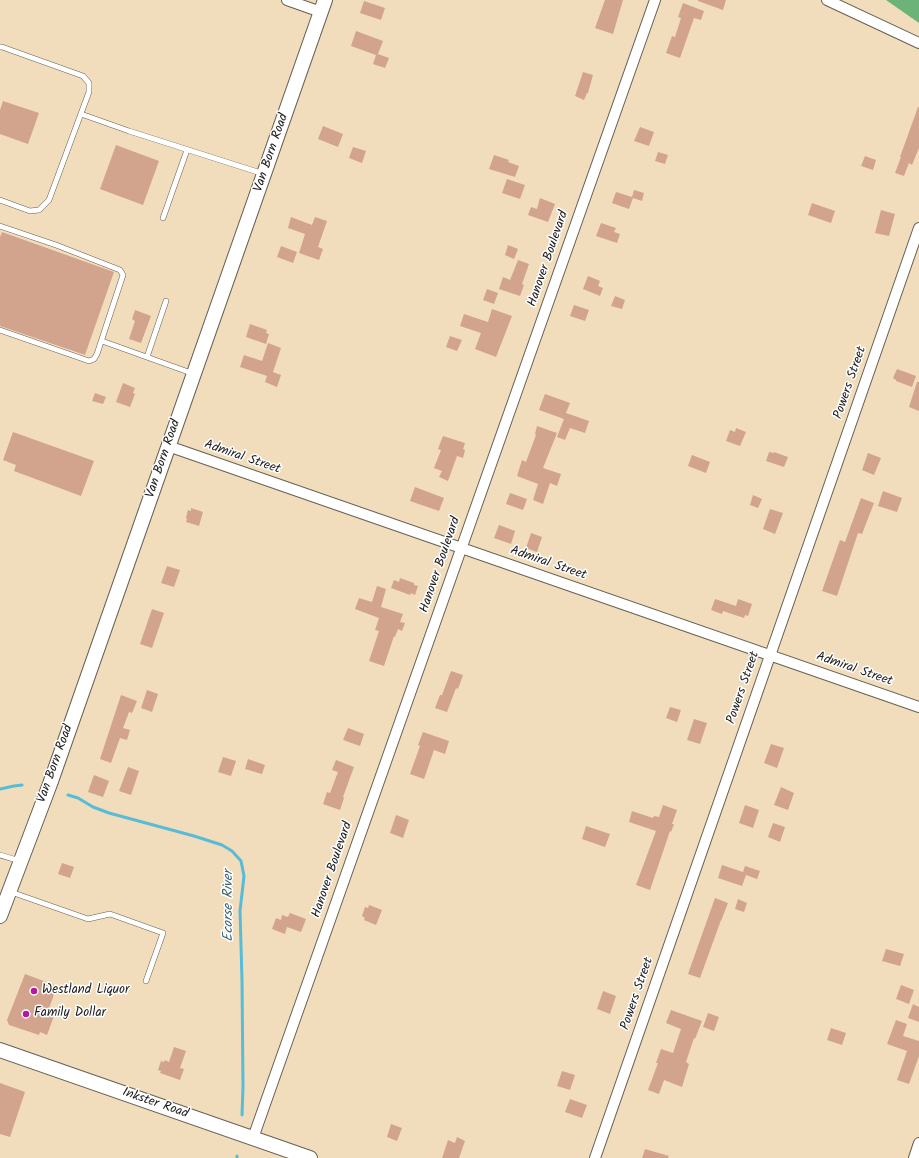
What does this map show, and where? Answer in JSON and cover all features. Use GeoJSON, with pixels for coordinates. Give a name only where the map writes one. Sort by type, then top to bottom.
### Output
{"type":"FeatureCollection","features":[{"type":"Feature","properties":{"kind":"main road","name":"Van Born Road"},"geometry":{"type":"LineString","coordinates":[[1,913],[50,784],[323,6]]}},
{"type":"Feature","properties":{"kind":"main road","name":"Inkster Road"},"geometry":{"type":"LineString","coordinates":[[0,1050],[310,1158]]}},
{"type":"Feature","properties":{"kind":"street"},"geometry":{"type":"LineString","coordinates":[[287,0],[323,6]]}},
{"type":"Feature","properties":{"kind":"street","name":"Hanover Boulevard"},"geometry":{"type":"LineString","coordinates":[[252,1138],[655,0]]}},
{"type":"Feature","properties":{"kind":"street"},"geometry":{"type":"LineString","coordinates":[[827,0],[919,43]]}},
{"type":"Feature","properties":{"kind":"street","name":"Powers Street"},"geometry":{"type":"LineString","coordinates":[[595,1158],[919,228]]}},
{"type":"Feature","properties":{"kind":"street","name":"Admiral Street"},"geometry":{"type":"LineString","coordinates":[[168,446],[919,707]]}},
{"type":"Feature","properties":{"kind":"street"},"geometry":{"type":"LineString","coordinates":[[914,1158],[919,1143]]}},
{"type":"Feature","properties":{"kind":"lane"},"geometry":{"type":"LineString","coordinates":[[0,47],[2,46],[83,76],[89,83],[89,92],[48,200],[39,210],[30,211],[0,200]]}},
{"type":"Feature","properties":{"kind":"lane"},"geometry":{"type":"LineString","coordinates":[[81,114],[264,174]]}},
{"type":"Feature","properties":{"kind":"lane"},"geometry":{"type":"LineString","coordinates":[[163,218],[187,150]]}},
{"type":"Feature","properties":{"kind":"lane"},"geometry":{"type":"LineString","coordinates":[[0,226],[56,245],[120,270],[123,275],[102,341],[94,359],[89,361],[0,330]]}},
{"type":"Feature","properties":{"kind":"lane"},"geometry":{"type":"LineString","coordinates":[[146,357],[166,301]]}},
{"type":"Feature","properties":{"kind":"lane"},"geometry":{"type":"LineString","coordinates":[[102,341],[194,374]]}},
{"type":"Feature","properties":{"kind":"lane"},"geometry":{"type":"LineString","coordinates":[[0,854],[21,861]]}},
{"type":"Feature","properties":{"kind":"lane"},"geometry":{"type":"LineString","coordinates":[[10,892],[88,919],[110,914],[163,933],[146,981]]}},
{"type":"Feature","properties":{"kind":"green space"},"geometry":{"type":"Polygon","coordinates":[[[886,0],[919,0],[919,23],[886,0]]]}},
{"type":"Feature","properties":{"kind":"building"},"geometry":{"type":"Polygon","coordinates":[[[605,0],[623,0],[613,34],[595,28],[605,0]]]}},
{"type":"Feature","properties":{"kind":"building"},"geometry":{"type":"Polygon","coordinates":[[[698,0],[726,0],[723,10],[698,0]]]}},
{"type":"Feature","properties":{"kind":"building"},"geometry":{"type":"Polygon","coordinates":[[[364,1],[385,8],[381,20],[360,13],[364,1]]]}},
{"type":"Feature","properties":{"kind":"building"},"geometry":{"type":"Polygon","coordinates":[[[683,3],[704,11],[701,20],[694,18],[680,58],[666,53],[672,36],[675,37],[681,18],[678,17],[683,3]]]}},
{"type":"Feature","properties":{"kind":"building"},"geometry":{"type":"Polygon","coordinates":[[[356,31],[383,41],[378,54],[389,58],[385,68],[373,64],[376,55],[351,46],[356,31]]]}},
{"type":"Feature","properties":{"kind":"building"},"geometry":{"type":"Polygon","coordinates":[[[583,72],[593,75],[588,93],[584,100],[575,96],[583,72]]]}},
{"type":"Feature","properties":{"kind":"building"},"geometry":{"type":"Polygon","coordinates":[[[3,101],[39,113],[28,144],[0,134],[0,110],[3,101]]]}},
{"type":"Feature","properties":{"kind":"building"},"geometry":{"type":"Polygon","coordinates":[[[918,107],[919,148],[912,165],[909,163],[904,176],[895,173],[918,107]]]}},
{"type":"Feature","properties":{"kind":"building"},"geometry":{"type":"Polygon","coordinates":[[[323,126],[343,134],[338,147],[318,139],[323,126]]]}},
{"type":"Feature","properties":{"kind":"building"},"geometry":{"type":"Polygon","coordinates":[[[640,127],[654,132],[649,146],[634,141],[640,127]]]}},
{"type":"Feature","properties":{"kind":"building"},"geometry":{"type":"Polygon","coordinates":[[[116,145],[159,161],[143,205],[100,189],[116,145]]]}},
{"type":"Feature","properties":{"kind":"building"},"geometry":{"type":"Polygon","coordinates":[[[353,147],[366,151],[362,163],[349,158],[353,147]]]}},
{"type":"Feature","properties":{"kind":"building"},"geometry":{"type":"Polygon","coordinates":[[[658,152],[668,155],[665,164],[655,161],[658,152]]]}},
{"type":"Feature","properties":{"kind":"building"},"geometry":{"type":"Polygon","coordinates":[[[494,155],[509,160],[508,162],[519,166],[515,177],[489,169],[494,155]]]}},
{"type":"Feature","properties":{"kind":"building"},"geometry":{"type":"Polygon","coordinates":[[[865,156],[876,160],[873,170],[861,166],[865,156]]]}},
{"type":"Feature","properties":{"kind":"building"},"geometry":{"type":"Polygon","coordinates":[[[507,179],[525,185],[520,199],[502,193],[507,179]]]}},
{"type":"Feature","properties":{"kind":"building"},"geometry":{"type":"Polygon","coordinates":[[[634,190],[644,193],[642,201],[633,198],[629,209],[612,203],[616,192],[632,197],[634,190]]]}},
{"type":"Feature","properties":{"kind":"building"},"geometry":{"type":"Polygon","coordinates":[[[540,198],[555,204],[548,222],[528,215],[531,207],[537,209],[540,198]]]}},
{"type":"Feature","properties":{"kind":"building"},"geometry":{"type":"Polygon","coordinates":[[[812,203],[835,211],[831,223],[808,215],[812,203]]]}},
{"type":"Feature","properties":{"kind":"building"},"geometry":{"type":"Polygon","coordinates":[[[881,210],[895,214],[889,236],[875,233],[881,210]]]}},
{"type":"Feature","properties":{"kind":"building"},"geometry":{"type":"Polygon","coordinates":[[[291,217],[312,225],[315,217],[327,221],[318,247],[323,249],[319,260],[299,253],[305,234],[288,228],[291,217]]]}},
{"type":"Feature","properties":{"kind":"building"},"geometry":{"type":"Polygon","coordinates":[[[601,223],[616,228],[614,232],[620,234],[617,243],[596,236],[601,223]]]}},
{"type":"Feature","properties":{"kind":"building"},"geometry":{"type":"Polygon","coordinates":[[[2,232],[114,272],[85,355],[0,326],[0,237],[2,232]]]}},
{"type":"Feature","properties":{"kind":"building"},"geometry":{"type":"Polygon","coordinates":[[[508,245],[518,249],[514,259],[505,255],[508,245]]]}},
{"type":"Feature","properties":{"kind":"building"},"geometry":{"type":"Polygon","coordinates":[[[281,246],[297,252],[293,263],[277,257],[281,246]]]}},
{"type":"Feature","properties":{"kind":"building"},"geometry":{"type":"Polygon","coordinates":[[[518,260],[529,264],[522,284],[524,285],[520,296],[499,289],[503,277],[510,280],[518,260]]]}},
{"type":"Feature","properties":{"kind":"building"},"geometry":{"type":"Polygon","coordinates":[[[588,276],[600,281],[598,286],[603,288],[600,296],[583,289],[588,276]]]}},
{"type":"Feature","properties":{"kind":"building"},"geometry":{"type":"Polygon","coordinates":[[[487,289],[498,293],[494,304],[483,300],[487,289]]]}},
{"type":"Feature","properties":{"kind":"building"},"geometry":{"type":"Polygon","coordinates":[[[615,296],[625,300],[622,309],[611,306],[615,296]]]}},
{"type":"Feature","properties":{"kind":"building"},"geometry":{"type":"Polygon","coordinates":[[[574,305],[589,310],[585,321],[570,316],[574,305]]]}},
{"type":"Feature","properties":{"kind":"building"},"geometry":{"type":"Polygon","coordinates":[[[492,309],[512,316],[496,357],[475,349],[481,333],[460,326],[464,314],[488,322],[492,309]]]}},
{"type":"Feature","properties":{"kind":"building"},"geometry":{"type":"Polygon","coordinates":[[[135,310],[151,316],[141,343],[129,339],[135,321],[132,319],[135,310]]]}},
{"type":"Feature","properties":{"kind":"building"},"geometry":{"type":"Polygon","coordinates":[[[250,324],[267,330],[266,333],[269,334],[266,344],[246,337],[250,324]]]}},
{"type":"Feature","properties":{"kind":"building"},"geometry":{"type":"Polygon","coordinates":[[[450,336],[462,340],[457,351],[446,347],[450,336]]]}},
{"type":"Feature","properties":{"kind":"building"},"geometry":{"type":"Polygon","coordinates":[[[268,343],[281,348],[273,372],[281,375],[277,387],[265,382],[267,376],[240,367],[244,355],[262,361],[268,343]]]}},
{"type":"Feature","properties":{"kind":"building"},"geometry":{"type":"Polygon","coordinates":[[[897,369],[916,376],[912,387],[896,381],[893,378],[897,369]]]}},
{"type":"Feature","properties":{"kind":"building"},"geometry":{"type":"Polygon","coordinates":[[[917,382],[919,382],[919,411],[909,407],[917,382]]]}},
{"type":"Feature","properties":{"kind":"building"},"geometry":{"type":"Polygon","coordinates":[[[123,383],[135,388],[133,393],[135,394],[130,407],[116,402],[123,383]]]}},
{"type":"Feature","properties":{"kind":"building"},"geometry":{"type":"Polygon","coordinates":[[[95,393],[106,397],[103,404],[92,401],[95,393]]]}},
{"type":"Feature","properties":{"kind":"building"},"geometry":{"type":"Polygon","coordinates":[[[545,394],[570,403],[566,413],[589,421],[585,433],[570,428],[565,440],[557,437],[564,419],[539,410],[545,394]]]}},
{"type":"Feature","properties":{"kind":"building"},"geometry":{"type":"Polygon","coordinates":[[[537,426],[557,433],[543,468],[561,474],[557,486],[550,483],[543,504],[533,500],[538,484],[517,476],[522,460],[526,462],[536,435],[537,426]]]}},
{"type":"Feature","properties":{"kind":"building"},"geometry":{"type":"Polygon","coordinates":[[[736,428],[746,432],[740,446],[726,441],[730,430],[735,432],[736,428]]]}},
{"type":"Feature","properties":{"kind":"building"},"geometry":{"type":"Polygon","coordinates":[[[13,432],[94,461],[81,496],[14,471],[16,465],[3,460],[13,432]]]}},
{"type":"Feature","properties":{"kind":"building"},"geometry":{"type":"Polygon","coordinates":[[[443,436],[465,443],[463,458],[457,456],[448,481],[439,477],[442,471],[434,468],[441,450],[438,449],[443,436]]]}},
{"type":"Feature","properties":{"kind":"building"},"geometry":{"type":"Polygon","coordinates":[[[769,452],[774,452],[788,457],[784,467],[766,461],[769,452]]]}},
{"type":"Feature","properties":{"kind":"building"},"geometry":{"type":"Polygon","coordinates":[[[868,453],[881,458],[874,475],[862,470],[868,453]]]}},
{"type":"Feature","properties":{"kind":"building"},"geometry":{"type":"Polygon","coordinates":[[[692,455],[710,462],[706,473],[688,466],[692,455]]]}},
{"type":"Feature","properties":{"kind":"building"},"geometry":{"type":"Polygon","coordinates":[[[415,487],[444,498],[439,511],[410,501],[415,487]]]}},
{"type":"Feature","properties":{"kind":"building"},"geometry":{"type":"Polygon","coordinates":[[[883,491],[902,498],[897,512],[878,506],[883,491]]]}},
{"type":"Feature","properties":{"kind":"building"},"geometry":{"type":"Polygon","coordinates":[[[510,493],[527,499],[523,510],[506,504],[510,493]]]}},
{"type":"Feature","properties":{"kind":"building"},"geometry":{"type":"Polygon","coordinates":[[[753,495],[762,499],[758,508],[750,505],[753,495]]]}},
{"type":"Feature","properties":{"kind":"building"},"geometry":{"type":"Polygon","coordinates":[[[861,498],[874,503],[862,534],[858,533],[837,596],[822,591],[840,540],[845,542],[861,498]]]}},
{"type":"Feature","properties":{"kind":"building"},"geometry":{"type":"Polygon","coordinates":[[[191,508],[203,512],[199,526],[186,522],[188,510],[191,511],[191,508]]]}},
{"type":"Feature","properties":{"kind":"building"},"geometry":{"type":"Polygon","coordinates":[[[770,509],[783,513],[775,534],[763,529],[770,509]]]}},
{"type":"Feature","properties":{"kind":"building"},"geometry":{"type":"Polygon","coordinates":[[[499,525],[515,531],[511,544],[494,538],[499,525]]]}},
{"type":"Feature","properties":{"kind":"building"},"geometry":{"type":"Polygon","coordinates":[[[531,533],[542,537],[537,552],[526,548],[531,533]]]}},
{"type":"Feature","properties":{"kind":"building"},"geometry":{"type":"Polygon","coordinates":[[[167,566],[180,570],[174,587],[161,583],[167,566]]]}},
{"type":"Feature","properties":{"kind":"building"},"geometry":{"type":"Polygon","coordinates":[[[400,578],[418,586],[415,595],[411,593],[410,595],[391,588],[394,580],[399,582],[400,578]]]}},
{"type":"Feature","properties":{"kind":"building"},"geometry":{"type":"Polygon","coordinates":[[[377,586],[386,589],[381,607],[403,614],[400,622],[405,623],[402,631],[398,629],[395,637],[394,636],[384,666],[369,661],[379,631],[375,630],[379,618],[355,609],[359,598],[372,602],[377,586]]]}},
{"type":"Feature","properties":{"kind":"building"},"geometry":{"type":"Polygon","coordinates":[[[715,599],[736,606],[738,599],[752,604],[748,616],[745,615],[744,618],[723,611],[722,614],[711,610],[715,599]]]}},
{"type":"Feature","properties":{"kind":"building"},"geometry":{"type":"Polygon","coordinates":[[[152,609],[164,613],[152,648],[140,644],[152,609]]]}},
{"type":"Feature","properties":{"kind":"building"},"geometry":{"type":"Polygon","coordinates":[[[451,671],[463,675],[458,689],[456,688],[447,712],[435,708],[440,695],[442,695],[451,671]]]}},
{"type":"Feature","properties":{"kind":"building"},"geometry":{"type":"Polygon","coordinates":[[[147,690],[158,694],[152,712],[141,708],[147,690]]]}},
{"type":"Feature","properties":{"kind":"building"},"geometry":{"type":"Polygon","coordinates":[[[121,695],[137,701],[132,713],[129,712],[123,728],[130,730],[127,740],[120,738],[111,763],[100,759],[121,695]]]}},
{"type":"Feature","properties":{"kind":"building"},"geometry":{"type":"Polygon","coordinates":[[[670,707],[681,710],[677,722],[666,718],[670,707]]]}},
{"type":"Feature","properties":{"kind":"building"},"geometry":{"type":"Polygon","coordinates":[[[694,719],[707,723],[700,744],[687,740],[694,719]]]}},
{"type":"Feature","properties":{"kind":"building"},"geometry":{"type":"Polygon","coordinates":[[[348,728],[364,734],[360,746],[343,740],[348,728]]]}},
{"type":"Feature","properties":{"kind":"building"},"geometry":{"type":"Polygon","coordinates":[[[423,732],[449,741],[445,754],[434,750],[424,779],[410,774],[420,746],[418,745],[423,732]]]}},
{"type":"Feature","properties":{"kind":"building"},"geometry":{"type":"Polygon","coordinates":[[[771,744],[784,748],[777,768],[764,763],[771,744]]]}},
{"type":"Feature","properties":{"kind":"building"},"geometry":{"type":"Polygon","coordinates":[[[223,757],[236,761],[231,776],[218,772],[223,757]]]}},
{"type":"Feature","properties":{"kind":"building"},"geometry":{"type":"Polygon","coordinates":[[[248,759],[265,765],[262,774],[245,769],[248,759]]]}},
{"type":"Feature","properties":{"kind":"building"},"geometry":{"type":"Polygon","coordinates":[[[336,760],[354,767],[340,810],[323,804],[327,792],[330,793],[338,772],[332,770],[336,760]]]}},
{"type":"Feature","properties":{"kind":"building"},"geometry":{"type":"Polygon","coordinates":[[[128,767],[139,771],[131,795],[119,791],[128,767]]]}},
{"type":"Feature","properties":{"kind":"building"},"geometry":{"type":"Polygon","coordinates":[[[94,775],[109,781],[103,797],[88,792],[94,775]]]}},
{"type":"Feature","properties":{"kind":"building"},"geometry":{"type":"Polygon","coordinates":[[[781,787],[794,793],[788,810],[774,805],[781,787]]]}},
{"type":"Feature","properties":{"kind":"building"},"geometry":{"type":"Polygon","coordinates":[[[663,805],[677,810],[672,824],[674,824],[671,832],[670,831],[650,890],[636,885],[656,831],[629,822],[632,811],[653,818],[654,816],[659,817],[663,805]]]}},
{"type":"Feature","properties":{"kind":"building"},"geometry":{"type":"Polygon","coordinates":[[[745,805],[759,810],[753,828],[739,823],[745,805]]]}},
{"type":"Feature","properties":{"kind":"building"},"geometry":{"type":"Polygon","coordinates":[[[396,815],[409,820],[403,838],[390,833],[396,815]]]}},
{"type":"Feature","properties":{"kind":"building"},"geometry":{"type":"Polygon","coordinates":[[[773,823],[785,827],[780,842],[768,837],[773,823]]]}},
{"type":"Feature","properties":{"kind":"building"},"geometry":{"type":"Polygon","coordinates":[[[586,826],[610,834],[605,847],[582,839],[586,826]]]}},
{"type":"Feature","properties":{"kind":"building"},"geometry":{"type":"Polygon","coordinates":[[[62,863],[74,867],[70,878],[58,874],[62,863]]]}},
{"type":"Feature","properties":{"kind":"building"},"geometry":{"type":"Polygon","coordinates":[[[722,865],[743,872],[745,866],[760,871],[757,879],[746,875],[742,886],[718,878],[722,865]]]}},
{"type":"Feature","properties":{"kind":"building"},"geometry":{"type":"Polygon","coordinates":[[[715,898],[728,903],[700,978],[688,974],[715,898]]]}},
{"type":"Feature","properties":{"kind":"building"},"geometry":{"type":"Polygon","coordinates":[[[738,899],[747,903],[744,912],[735,909],[738,899]]]}},
{"type":"Feature","properties":{"kind":"building"},"geometry":{"type":"Polygon","coordinates":[[[369,905],[382,910],[376,925],[364,920],[365,918],[362,916],[365,907],[368,908],[369,905]]]}},
{"type":"Feature","properties":{"kind":"building"},"geometry":{"type":"Polygon","coordinates":[[[290,913],[306,919],[301,932],[287,927],[285,934],[272,929],[276,918],[281,920],[282,915],[288,917],[290,913]]]}},
{"type":"Feature","properties":{"kind":"building"},"geometry":{"type":"Polygon","coordinates":[[[886,949],[904,954],[900,966],[882,961],[886,949]]]}},
{"type":"Feature","properties":{"kind":"building"},"geometry":{"type":"Polygon","coordinates":[[[25,974],[57,986],[47,1014],[54,1016],[47,1035],[40,1032],[39,1035],[9,1025],[7,1020],[25,974]]]}},
{"type":"Feature","properties":{"kind":"building"},"geometry":{"type":"Polygon","coordinates":[[[901,985],[914,990],[909,1004],[896,999],[901,985]]]}},
{"type":"Feature","properties":{"kind":"building"},"geometry":{"type":"Polygon","coordinates":[[[603,991],[616,996],[610,1014],[597,1009],[603,991]]]}},
{"type":"Feature","properties":{"kind":"building"},"geometry":{"type":"Polygon","coordinates":[[[913,1004],[919,1007],[919,1022],[908,1018],[913,1004]]]}},
{"type":"Feature","properties":{"kind":"building"},"geometry":{"type":"Polygon","coordinates":[[[671,1010],[702,1021],[695,1039],[694,1038],[686,1062],[689,1064],[682,1087],[664,1080],[659,1094],[648,1090],[658,1063],[656,1063],[661,1049],[673,1053],[681,1029],[666,1023],[671,1010]]]}},
{"type":"Feature","properties":{"kind":"building"},"geometry":{"type":"Polygon","coordinates":[[[708,1013],[719,1017],[714,1031],[703,1027],[708,1013]]]}},
{"type":"Feature","properties":{"kind":"building"},"geometry":{"type":"Polygon","coordinates":[[[896,1020],[907,1024],[903,1036],[919,1041],[919,1056],[909,1084],[897,1080],[907,1051],[887,1044],[896,1020]]]}},
{"type":"Feature","properties":{"kind":"building"},"geometry":{"type":"Polygon","coordinates":[[[831,1028],[846,1033],[842,1045],[827,1040],[831,1028]]]}},
{"type":"Feature","properties":{"kind":"building"},"geometry":{"type":"Polygon","coordinates":[[[174,1047],[186,1051],[180,1068],[184,1069],[180,1080],[160,1073],[161,1071],[158,1070],[161,1061],[164,1062],[165,1060],[169,1062],[174,1047]]]}},
{"type":"Feature","properties":{"kind":"building"},"geometry":{"type":"Polygon","coordinates":[[[562,1071],[575,1075],[570,1090],[557,1086],[562,1071]]]}},
{"type":"Feature","properties":{"kind":"building"},"geometry":{"type":"Polygon","coordinates":[[[0,1083],[25,1092],[10,1137],[0,1134],[0,1083]]]}},
{"type":"Feature","properties":{"kind":"building"},"geometry":{"type":"Polygon","coordinates":[[[570,1099],[587,1105],[582,1118],[565,1112],[570,1099]]]}},
{"type":"Feature","properties":{"kind":"building"},"geometry":{"type":"Polygon","coordinates":[[[391,1124],[402,1128],[397,1141],[387,1137],[391,1124]]]}},
{"type":"Feature","properties":{"kind":"building"},"geometry":{"type":"Polygon","coordinates":[[[457,1137],[465,1141],[459,1158],[442,1158],[448,1140],[455,1143],[457,1137]]]}},
{"type":"Feature","properties":{"kind":"building"},"geometry":{"type":"Polygon","coordinates":[[[645,1149],[669,1156],[668,1158],[642,1158],[645,1149]]]}},
{"type":"Feature","properties":{"kind":"waterway","name":"Ecorse River"},"geometry":{"type":"LineString","coordinates":[[0,789],[22,785]]}},
{"type":"Feature","properties":{"kind":"waterway","name":"Ecorse River"},"geometry":{"type":"LineString","coordinates":[[68,795],[78,798],[93,807],[109,813],[222,845],[232,851],[241,861],[244,876],[240,911],[242,980],[242,1115]]}},
{"type":"Feature","properties":{"kind":"place","name":"Westland Liquor"},"geometry":{"type":"Point","coordinates":[34,991]}},
{"type":"Feature","properties":{"kind":"place","name":"Family Dollar"},"geometry":{"type":"Point","coordinates":[26,1014]}}]}
